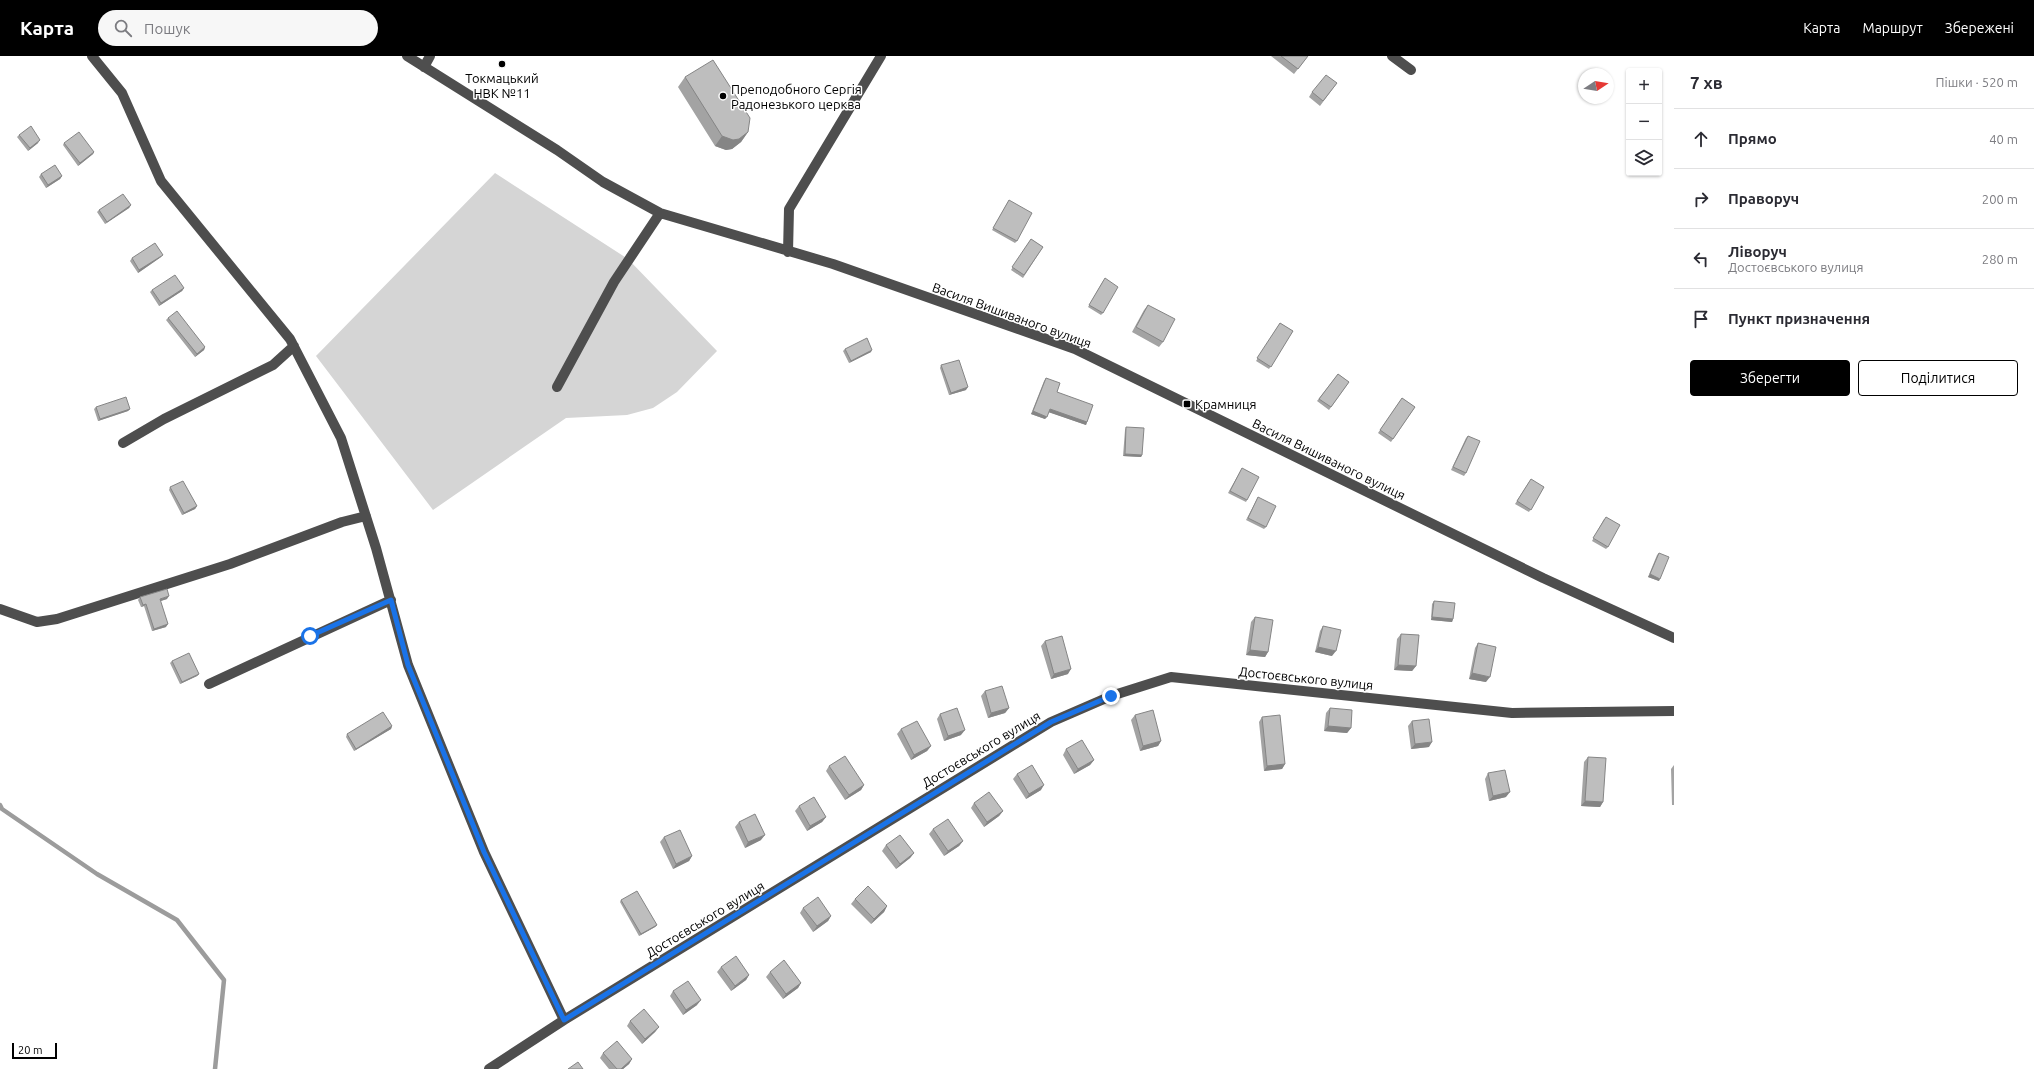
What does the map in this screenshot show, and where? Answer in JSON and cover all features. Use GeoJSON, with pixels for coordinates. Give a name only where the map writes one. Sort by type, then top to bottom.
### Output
{"type":"FeatureCollection","features":[{"type":"Feature","properties":{"kind":"street"},"geometry":{"type":"LineString","coordinates":[[92,56],[122,93],[162,181],[290,339],[341,438],[391,600],[408,665],[484,852],[564,1020]]}},
{"type":"Feature","properties":{"kind":"street","name":"Василя Вишиваного вулиця"},"geometry":{"type":"LineString","coordinates":[[407,56],[557,150],[603,182],[660,213],[788,252],[833,264],[1075,349],[1536,574],[1674,638]]}},
{"type":"Feature","properties":{"kind":"street"},"geometry":{"type":"LineString","coordinates":[[424,67],[430,56]]}},
{"type":"Feature","properties":{"kind":"street"},"geometry":{"type":"LineString","coordinates":[[788,252],[789,209],[881,56]]}},
{"type":"Feature","properties":{"kind":"street"},"geometry":{"type":"LineString","coordinates":[[1392,56],[1411,70]]}},
{"type":"Feature","properties":{"kind":"street"},"geometry":{"type":"LineString","coordinates":[[557,387],[614,282],[660,213]]}},
{"type":"Feature","properties":{"kind":"street"},"geometry":{"type":"LineString","coordinates":[[123,442],[164,419],[273,366],[294,346]]}},
{"type":"Feature","properties":{"kind":"street"},"geometry":{"type":"LineString","coordinates":[[0,609],[37,622],[57,619],[230,564],[342,522],[366,516]]}},
{"type":"Feature","properties":{"kind":"street"},"geometry":{"type":"LineString","coordinates":[[209,684],[391,600]]}},
{"type":"Feature","properties":{"kind":"street","name":"Достоєвського вулиця"},"geometry":{"type":"LineString","coordinates":[[489,1069],[564,1020],[1051,722],[1111,696],[1171,677],[1512,713],[1674,711]]}},
{"type":"Feature","properties":{"kind":"shaded area"},"geometry":{"type":"Polygon","coordinates":[[[495,173],[628,259],[717,351],[677,392],[653,408],[627,415],[566,418],[433,510],[316,356],[495,173]]]}},
{"type":"Feature","properties":{"kind":"building"},"geometry":{"type":"Polygon","coordinates":[[[1281,56],[1308,56],[1298,69],[1281,56]]]}},
{"type":"Feature","properties":{"kind":"building"},"geometry":{"type":"Polygon","coordinates":[[[713,60],[750,118],[748,132],[739,139],[733,140],[722,136],[685,77],[713,60]]]}},
{"type":"Feature","properties":{"kind":"building"},"geometry":{"type":"Polygon","coordinates":[[[1326,75],[1337,83],[1323,101],[1312,92],[1326,75]]]}},
{"type":"Feature","properties":{"kind":"building"},"geometry":{"type":"Polygon","coordinates":[[[31,126],[40,140],[30,148],[19,135],[31,126]]]}},
{"type":"Feature","properties":{"kind":"building"},"geometry":{"type":"Polygon","coordinates":[[[79,132],[94,152],[80,163],[64,143],[79,132]]]}},
{"type":"Feature","properties":{"kind":"building"},"geometry":{"type":"Polygon","coordinates":[[[55,165],[62,176],[48,185],[41,174],[55,165]]]}},
{"type":"Feature","properties":{"kind":"building"},"geometry":{"type":"Polygon","coordinates":[[[123,194],[131,205],[107,222],[99,210],[123,194]]]}},
{"type":"Feature","properties":{"kind":"building"},"geometry":{"type":"Polygon","coordinates":[[[1009,200],[1032,213],[1017,241],[993,228],[1009,200]]]}},
{"type":"Feature","properties":{"kind":"building"},"geometry":{"type":"Polygon","coordinates":[[[1031,239],[1043,247],[1024,275],[1012,267],[1031,239]]]}},
{"type":"Feature","properties":{"kind":"building"},"geometry":{"type":"Polygon","coordinates":[[[155,243],[163,255],[139,270],[132,258],[155,243]]]}},
{"type":"Feature","properties":{"kind":"building"},"geometry":{"type":"Polygon","coordinates":[[[175,275],[184,288],[161,303],[152,290],[175,275]]]}},
{"type":"Feature","properties":{"kind":"building"},"geometry":{"type":"Polygon","coordinates":[[[1105,278],[1118,287],[1103,313],[1089,305],[1105,278]]]}},
{"type":"Feature","properties":{"kind":"building"},"geometry":{"type":"Polygon","coordinates":[[[1148,305],[1175,319],[1163,342],[1136,327],[1148,305]]]}},
{"type":"Feature","properties":{"kind":"building"},"geometry":{"type":"Polygon","coordinates":[[[177,311],[205,347],[197,354],[168,318],[177,311]]]}},
{"type":"Feature","properties":{"kind":"building"},"geometry":{"type":"Polygon","coordinates":[[[1280,323],[1293,331],[1271,367],[1257,358],[1280,323]]]}},
{"type":"Feature","properties":{"kind":"building"},"geometry":{"type":"Polygon","coordinates":[[[867,338],[872,350],[851,361],[845,349],[867,338]]]}},
{"type":"Feature","properties":{"kind":"building"},"geometry":{"type":"Polygon","coordinates":[[[959,360],[968,387],[951,393],[941,365],[959,360]]]}},
{"type":"Feature","properties":{"kind":"building"},"geometry":{"type":"Polygon","coordinates":[[[1338,374],[1349,382],[1331,407],[1319,399],[1338,374]]]}},
{"type":"Feature","properties":{"kind":"building"},"geometry":{"type":"Polygon","coordinates":[[[1046,378],[1060,383],[1057,392],[1093,405],[1087,422],[1050,409],[1047,417],[1033,411],[1046,378]]]}},
{"type":"Feature","properties":{"kind":"building"},"geometry":{"type":"Polygon","coordinates":[[[126,397],[130,409],[100,419],[96,407],[126,397]]]}},
{"type":"Feature","properties":{"kind":"building"},"geometry":{"type":"Polygon","coordinates":[[[1402,398],[1415,407],[1393,439],[1380,430],[1402,398]]]}},
{"type":"Feature","properties":{"kind":"building"},"geometry":{"type":"Polygon","coordinates":[[[1126,427],[1144,428],[1142,455],[1125,454],[1126,427]]]}},
{"type":"Feature","properties":{"kind":"building"},"geometry":{"type":"Polygon","coordinates":[[[1468,436],[1480,441],[1466,473],[1453,467],[1468,436]]]}},
{"type":"Feature","properties":{"kind":"building"},"geometry":{"type":"Polygon","coordinates":[[[1242,468],[1259,477],[1247,500],[1230,491],[1242,468]]]}},
{"type":"Feature","properties":{"kind":"building"},"geometry":{"type":"Polygon","coordinates":[[[1531,479],[1544,487],[1531,510],[1517,501],[1531,479]]]}},
{"type":"Feature","properties":{"kind":"building"},"geometry":{"type":"Polygon","coordinates":[[[183,481],[197,506],[184,513],[170,487],[183,481]]]}},
{"type":"Feature","properties":{"kind":"building"},"geometry":{"type":"Polygon","coordinates":[[[1258,497],[1276,506],[1266,527],[1248,518],[1258,497]]]}},
{"type":"Feature","properties":{"kind":"building"},"geometry":{"type":"Polygon","coordinates":[[[1606,517],[1620,525],[1608,547],[1593,538],[1606,517]]]}},
{"type":"Feature","properties":{"kind":"building"},"geometry":{"type":"Polygon","coordinates":[[[1659,553],[1669,557],[1660,579],[1650,574],[1659,553]]]}},
{"type":"Feature","properties":{"kind":"building"},"geometry":{"type":"Polygon","coordinates":[[[167,589],[169,596],[160,599],[168,624],[154,629],[146,604],[143,605],[140,597],[167,589]]]}},
{"type":"Feature","properties":{"kind":"building"},"geometry":{"type":"Polygon","coordinates":[[[1434,601],[1455,603],[1453,619],[1432,617],[1434,601]]]}},
{"type":"Feature","properties":{"kind":"building"},"geometry":{"type":"Polygon","coordinates":[[[1255,617],[1273,620],[1268,652],[1250,650],[1255,617]]]}},
{"type":"Feature","properties":{"kind":"building"},"geometry":{"type":"Polygon","coordinates":[[[1323,626],[1341,630],[1336,651],[1318,647],[1323,626]]]}},
{"type":"Feature","properties":{"kind":"building"},"geometry":{"type":"Polygon","coordinates":[[[1401,634],[1419,635],[1416,666],[1398,665],[1401,634]]]}},
{"type":"Feature","properties":{"kind":"building"},"geometry":{"type":"Polygon","coordinates":[[[1062,636],[1071,669],[1054,674],[1045,641],[1062,636]]]}},
{"type":"Feature","properties":{"kind":"building"},"geometry":{"type":"Polygon","coordinates":[[[1478,643],[1496,647],[1490,677],[1472,673],[1478,643]]]}},
{"type":"Feature","properties":{"kind":"building"},"geometry":{"type":"Polygon","coordinates":[[[189,653],[199,674],[182,682],[172,661],[189,653]]]}},
{"type":"Feature","properties":{"kind":"building"},"geometry":{"type":"Polygon","coordinates":[[[1002,686],[1009,708],[991,713],[985,691],[1002,686]]]}},
{"type":"Feature","properties":{"kind":"building"},"geometry":{"type":"Polygon","coordinates":[[[957,708],[965,730],[948,736],[940,714],[957,708]]]}},
{"type":"Feature","properties":{"kind":"building"},"geometry":{"type":"Polygon","coordinates":[[[1330,708],[1352,710],[1351,728],[1328,726],[1330,708]]]}},
{"type":"Feature","properties":{"kind":"building"},"geometry":{"type":"Polygon","coordinates":[[[1153,710],[1161,741],[1143,746],[1135,715],[1153,710]]]}},
{"type":"Feature","properties":{"kind":"building"},"geometry":{"type":"Polygon","coordinates":[[[383,712],[392,726],[356,749],[347,734],[383,712]]]}},
{"type":"Feature","properties":{"kind":"building"},"geometry":{"type":"Polygon","coordinates":[[[1280,715],[1285,764],[1267,766],[1262,717],[1280,715]]]}},
{"type":"Feature","properties":{"kind":"building"},"geometry":{"type":"Polygon","coordinates":[[[1429,719],[1432,742],[1415,744],[1412,721],[1429,719]]]}},
{"type":"Feature","properties":{"kind":"building"},"geometry":{"type":"Polygon","coordinates":[[[917,721],[931,746],[914,755],[901,729],[917,721]]]}},
{"type":"Feature","properties":{"kind":"building"},"geometry":{"type":"Polygon","coordinates":[[[1082,740],[1094,760],[1078,769],[1066,749],[1082,740]]]}},
{"type":"Feature","properties":{"kind":"building"},"geometry":{"type":"Polygon","coordinates":[[[845,756],[864,785],[849,795],[829,766],[845,756]]]}},
{"type":"Feature","properties":{"kind":"building"},"geometry":{"type":"Polygon","coordinates":[[[1588,757],[1606,758],[1603,802],[1585,801],[1588,757]]]}},
{"type":"Feature","properties":{"kind":"building"},"geometry":{"type":"Polygon","coordinates":[[[1032,765],[1044,785],[1029,794],[1017,774],[1032,765]]]}},
{"type":"Feature","properties":{"kind":"building"},"geometry":{"type":"Polygon","coordinates":[[[1505,770],[1510,792],[1493,796],[1488,773],[1505,770]]]}},
{"type":"Feature","properties":{"kind":"building"},"geometry":{"type":"Polygon","coordinates":[[[989,792],[1003,811],[987,822],[974,803],[989,792]]]}},
{"type":"Feature","properties":{"kind":"building"},"geometry":{"type":"Polygon","coordinates":[[[814,797],[826,817],[810,826],[799,806],[814,797]]]}},
{"type":"Feature","properties":{"kind":"building"},"geometry":{"type":"Polygon","coordinates":[[[755,814],[765,835],[748,842],[739,822],[755,814]]]}},
{"type":"Feature","properties":{"kind":"building"},"geometry":{"type":"Polygon","coordinates":[[[948,819],[963,841],[948,851],[933,829],[948,819]]]}},
{"type":"Feature","properties":{"kind":"building"},"geometry":{"type":"Polygon","coordinates":[[[680,830],[692,856],[676,864],[664,837],[680,830]]]}},
{"type":"Feature","properties":{"kind":"building"},"geometry":{"type":"Polygon","coordinates":[[[900,835],[914,853],[900,864],[886,845],[900,835]]]}},
{"type":"Feature","properties":{"kind":"building"},"geometry":{"type":"Polygon","coordinates":[[[868,886],[887,906],[874,919],[855,899],[868,886]]]}},
{"type":"Feature","properties":{"kind":"building"},"geometry":{"type":"Polygon","coordinates":[[[637,891],[657,925],[641,934],[621,900],[637,891]]]}},
{"type":"Feature","properties":{"kind":"building"},"geometry":{"type":"Polygon","coordinates":[[[818,897],[831,916],[817,926],[803,908],[818,897]]]}},
{"type":"Feature","properties":{"kind":"building"},"geometry":{"type":"Polygon","coordinates":[[[736,956],[749,975],[735,986],[721,967],[736,956]]]}},
{"type":"Feature","properties":{"kind":"building"},"geometry":{"type":"Polygon","coordinates":[[[784,960],[801,983],[786,994],[770,972],[784,960]]]}},
{"type":"Feature","properties":{"kind":"building"},"geometry":{"type":"Polygon","coordinates":[[[688,981],[701,1000],[686,1010],[673,991],[688,981]]]}},
{"type":"Feature","properties":{"kind":"building"},"geometry":{"type":"Polygon","coordinates":[[[644,1009],[659,1027],[645,1039],[630,1021],[644,1009]]]}},
{"type":"Feature","properties":{"kind":"building"},"geometry":{"type":"Polygon","coordinates":[[[617,1041],[632,1059],[621,1069],[617,1069],[603,1053],[617,1041]]]}},
{"type":"Feature","properties":{"kind":"building"},"geometry":{"type":"Polygon","coordinates":[[[578,1062],[583,1069],[568,1069],[578,1062]]]}},
{"type":"Feature","properties":{"kind":"waterway"},"geometry":{"type":"LineString","coordinates":[[0,805],[2,809],[97,874],[177,920],[224,980],[215,1069]]}},
{"type":"Feature","properties":{"kind":"place","name":"Токмацький НВК №11"},"geometry":{"type":"Point","coordinates":[502,64]}},
{"type":"Feature","properties":{"kind":"place","name":"Преподобного Сергія Радонезького церква"},"geometry":{"type":"Point","coordinates":[723,96]}},
{"type":"Feature","properties":{"kind":"place","name":"Крамниця"},"geometry":{"type":"Point","coordinates":[1187,404]}},
{"type":"Feature","properties":{"kind":"route"},"geometry":{"type":"LineString","coordinates":[[310,636],[391,600],[408,665],[484,852],[564,1020],[1051,722],[1111,696]]}}]}
